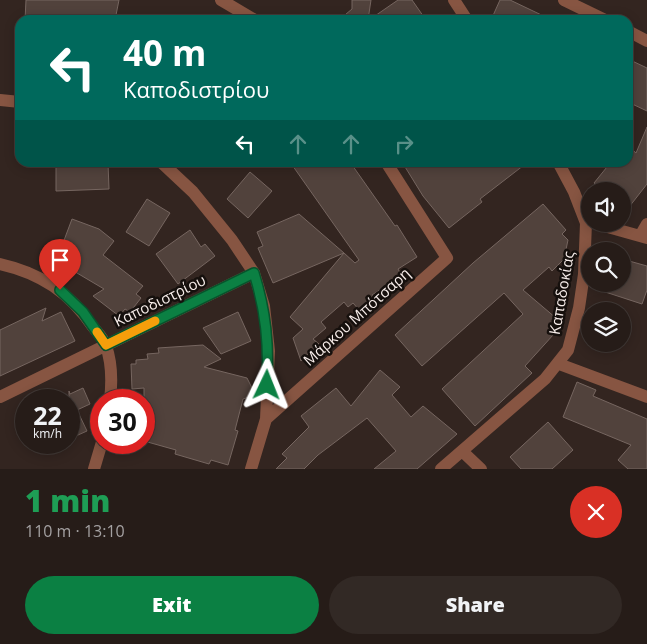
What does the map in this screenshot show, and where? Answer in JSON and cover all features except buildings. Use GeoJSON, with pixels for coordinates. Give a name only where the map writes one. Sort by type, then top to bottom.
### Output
{"type":"FeatureCollection","features":[{"type":"Feature","properties":{"kind":"street"},"geometry":{"type":"LineString","coordinates":[[221,0],[246,15]]}},
{"type":"Feature","properties":{"kind":"street"},"geometry":{"type":"LineString","coordinates":[[454,0],[464,15]]}},
{"type":"Feature","properties":{"kind":"street"},"geometry":{"type":"LineString","coordinates":[[564,0],[595,15]]}},
{"type":"Feature","properties":{"kind":"street"},"geometry":{"type":"LineString","coordinates":[[633,34],[647,41]]}},
{"type":"Feature","properties":{"kind":"street"},"geometry":{"type":"LineString","coordinates":[[0,100],[15,102]]}},
{"type":"Feature","properties":{"kind":"street"},"geometry":{"type":"LineString","coordinates":[[166,167],[212,214],[254,273],[264,306],[269,351],[266,420],[251,469]]}},
{"type":"Feature","properties":{"kind":"street","name":"Μάρκου Μπότσαρη"},"geometry":{"type":"LineString","coordinates":[[266,420],[447,258],[389,167]]}},
{"type":"Feature","properties":{"kind":"street","name":"Καπαδοκίας"},"geometry":{"type":"LineString","coordinates":[[561,167],[581,208]]}},
{"type":"Feature","properties":{"kind":"street"},"geometry":{"type":"LineString","coordinates":[[625,232],[643,237],[647,224]]}},
{"type":"Feature","properties":{"kind":"street","name":"Καπαδοκίας"},"geometry":{"type":"LineString","coordinates":[[441,469],[559,364],[568,350],[579,308],[587,232]]}},
{"type":"Feature","properties":{"kind":"street"},"geometry":{"type":"LineString","coordinates":[[0,264],[33,273],[51,283],[83,312],[106,345],[111,373],[110,389]]}},
{"type":"Feature","properties":{"kind":"street","name":"Καποδιστρίου"},"geometry":{"type":"LineString","coordinates":[[0,397],[254,273]]}},
{"type":"Feature","properties":{"kind":"street"},"geometry":{"type":"LineString","coordinates":[[559,364],[647,397]]}},
{"type":"Feature","properties":{"kind":"street"},"geometry":{"type":"LineString","coordinates":[[462,452],[481,469]]}},
{"type":"Feature","properties":{"kind":"street"},"geometry":{"type":"LineString","coordinates":[[94,469],[98,454]]}},
{"type":"Feature","properties":{"kind":"slow traffic"},"geometry":{"type":"LineString","coordinates":[[97,332],[106,345],[155,321]]}},
{"type":"Feature","properties":{"kind":"route"},"geometry":{"type":"LineString","coordinates":[[60,290],[83,312],[106,345],[254,273],[264,306],[269,351],[267,385]]}}]}
